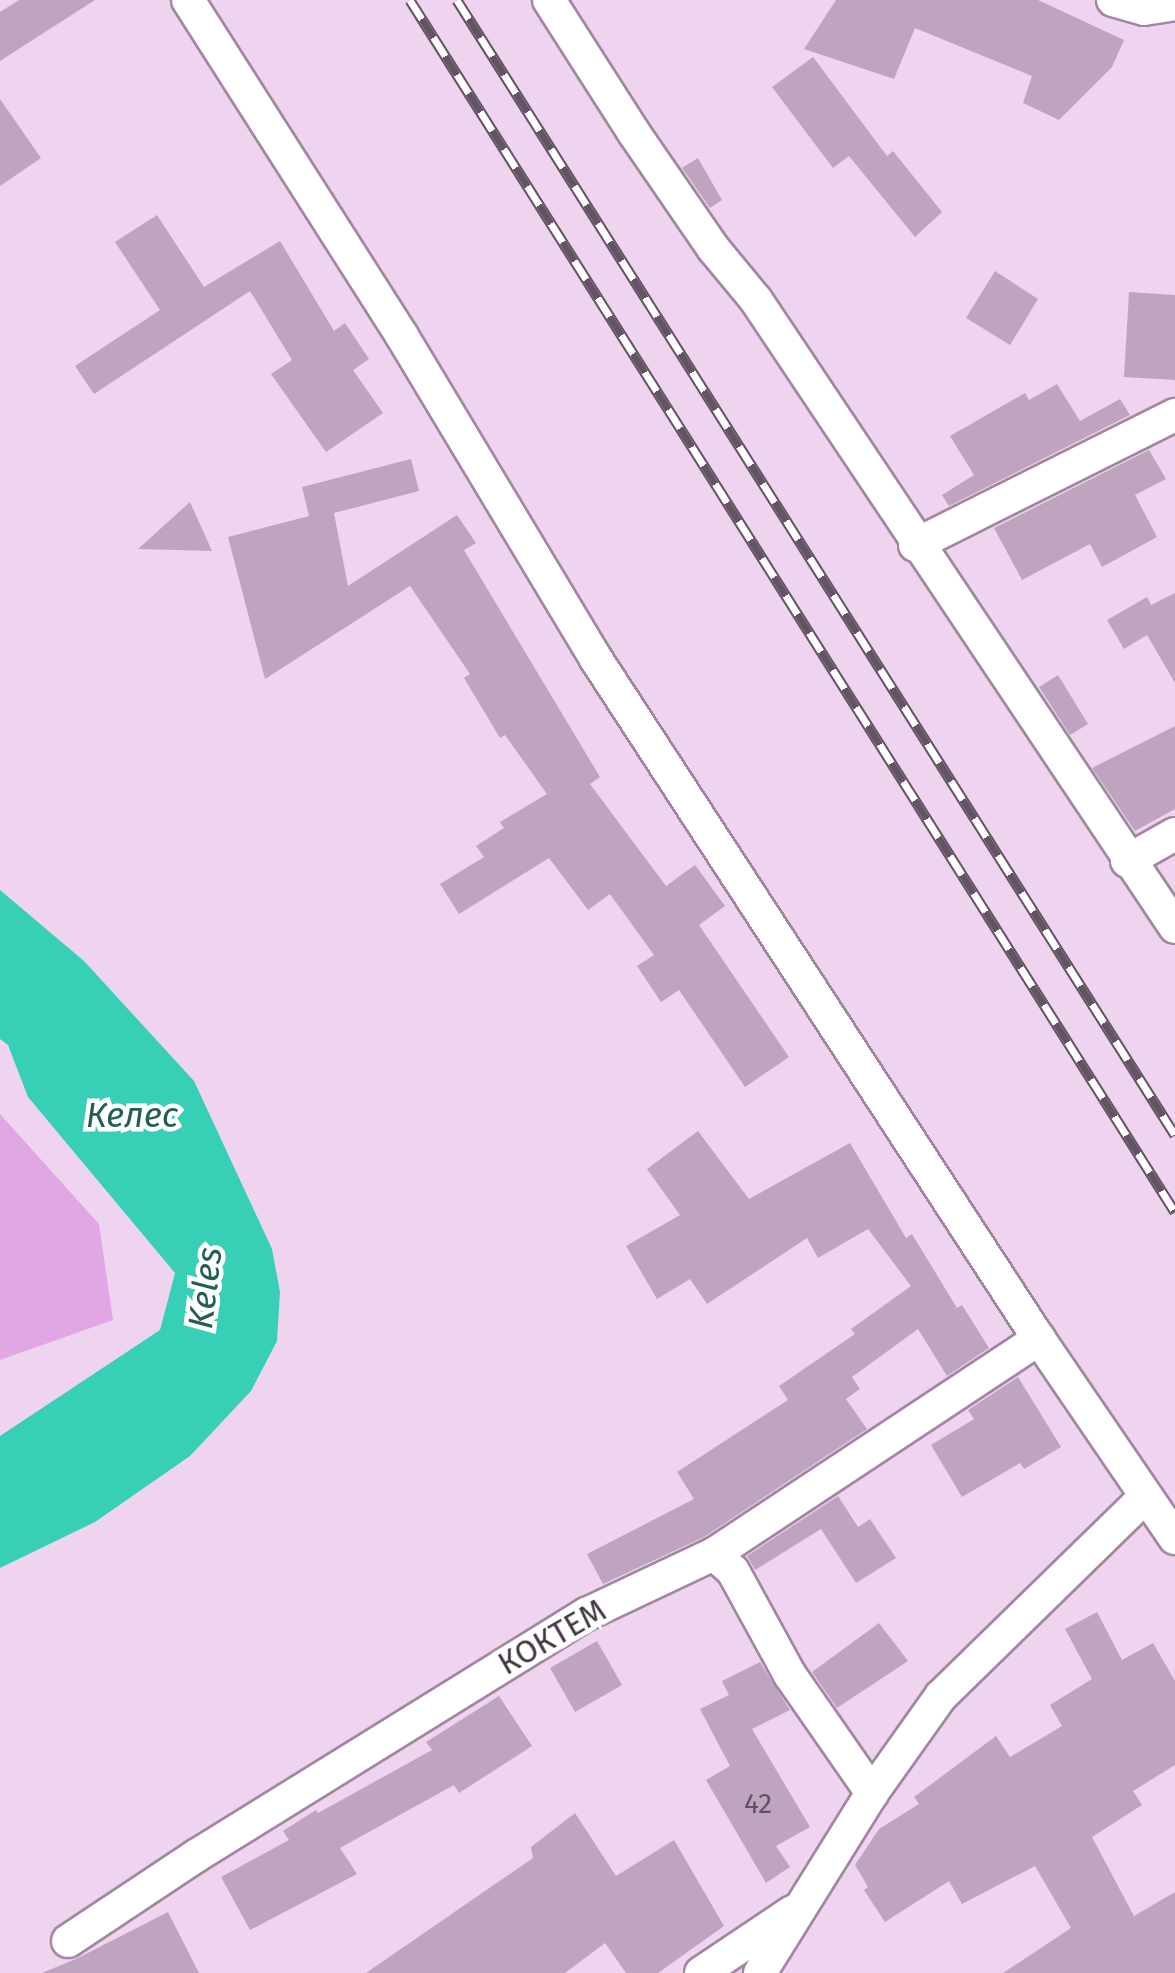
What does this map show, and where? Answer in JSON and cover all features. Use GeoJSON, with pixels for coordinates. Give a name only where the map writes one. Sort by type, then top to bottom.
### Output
{"type":"FeatureCollection","features":[{"type":"Feature","properties":{"kind":"street"},"geometry":{"type":"LineString","coordinates":[[188,0],[402,336],[596,660],[1039,1338],[1172,1528]]}},
{"type":"Feature","properties":{"kind":"street"},"geometry":{"type":"LineString","coordinates":[[549,0],[657,166],[828,407],[916,545],[1175,926]]}},
{"type":"Feature","properties":{"kind":"street"},"geometry":{"type":"LineString","coordinates":[[1114,0],[1144,9],[1175,4]]}},
{"type":"Feature","properties":{"kind":"street"},"geometry":{"type":"LineString","coordinates":[[916,545],[1175,416]]}},
{"type":"Feature","properties":{"kind":"street"},"geometry":{"type":"LineString","coordinates":[[1128,861],[1175,834]]}},
{"type":"Feature","properties":{"kind":"street","name":"КОКТЕМ"},"geometry":{"type":"LineString","coordinates":[[68,1941],[196,1856],[587,1614],[714,1554],[1039,1338]]}},
{"type":"Feature","properties":{"kind":"street"},"geometry":{"type":"LineString","coordinates":[[760,1973],[872,1792],[942,1696],[1146,1496]]}},
{"type":"Feature","properties":{"kind":"street"},"geometry":{"type":"LineString","coordinates":[[714,1554],[733,1572],[790,1675],[872,1792]]}},
{"type":"Feature","properties":{"kind":"street"},"geometry":{"type":"LineString","coordinates":[[701,1973],[800,1907]]}},
{"type":"Feature","properties":{"kind":"shaded area"},"geometry":{"type":"Polygon","coordinates":[[[0,1114],[99,1224],[113,1320],[0,1360],[0,1114]]]}},
{"type":"Feature","properties":{"kind":"water","name":"Келес"},"geometry":{"type":"Polygon","coordinates":[[[0,890],[84,961],[194,1081],[272,1249],[280,1292],[277,1341],[251,1391],[190,1456],[95,1522],[0,1568],[0,1436],[160,1330],[175,1273],[28,1097],[8,1045],[0,1039],[0,890]]]}},
{"type":"Feature","properties":{"kind":"building"},"geometry":{"type":"Polygon","coordinates":[[[19,0],[95,0],[0,61],[0,12],[19,0]]]}},
{"type":"Feature","properties":{"kind":"building"},"geometry":{"type":"Polygon","coordinates":[[[836,0],[1038,0],[1124,40],[1112,67],[1059,120],[1023,103],[1032,76],[915,28],[894,79],[804,49],[836,0]]]}},
{"type":"Feature","properties":{"kind":"building"},"geometry":{"type":"Polygon","coordinates":[[[813,57],[887,156],[893,151],[942,212],[915,237],[849,156],[833,168],[772,87],[813,57]]]}},
{"type":"Feature","properties":{"kind":"building"},"geometry":{"type":"Polygon","coordinates":[[[0,99],[41,158],[0,186],[0,99]]]}},
{"type":"Feature","properties":{"kind":"building"},"geometry":{"type":"Polygon","coordinates":[[[698,158],[722,200],[710,208],[682,168],[698,158]]]}},
{"type":"Feature","properties":{"kind":"building"},"geometry":{"type":"Polygon","coordinates":[[[157,215],[204,287],[280,241],[334,331],[345,323],[369,359],[353,370],[383,413],[326,452],[271,374],[292,360],[250,291],[94,394],[75,366],[160,310],[115,242],[157,215]]]}},
{"type":"Feature","properties":{"kind":"building"},"geometry":{"type":"Polygon","coordinates":[[[995,271],[1038,299],[1010,345],[966,318],[995,271]]]}},
{"type":"Feature","properties":{"kind":"building"},"geometry":{"type":"Polygon","coordinates":[[[1129,292],[1175,295],[1175,380],[1124,377],[1129,292]]]}},
{"type":"Feature","properties":{"kind":"building"},"geometry":{"type":"Polygon","coordinates":[[[1057,384],[1080,421],[1120,399],[1130,415],[949,506],[942,495],[974,475],[950,436],[1025,393],[1029,400],[1057,384]]]}},
{"type":"Feature","properties":{"kind":"building"},"geometry":{"type":"Polygon","coordinates":[[[1149,450],[1166,479],[1135,495],[1157,537],[1102,567],[1090,544],[1022,580],[994,528],[1149,450]]]}},
{"type":"Feature","properties":{"kind":"building"},"geometry":{"type":"Polygon","coordinates":[[[411,459],[419,491],[334,513],[348,586],[457,515],[476,543],[464,550],[600,777],[590,784],[666,886],[695,865],[725,906],[699,925],[789,1057],[745,1087],[679,990],[661,1002],[637,966],[654,955],[610,894],[588,910],[549,858],[459,914],[440,884],[484,857],[476,846],[504,828],[500,822],[547,794],[505,735],[500,738],[464,678],[470,674],[410,586],[265,679],[228,537],[309,516],[302,487],[411,459]]]}},
{"type":"Feature","properties":{"kind":"building"},"geometry":{"type":"Polygon","coordinates":[[[190,502],[212,551],[138,549],[190,502]]]}},
{"type":"Feature","properties":{"kind":"building"},"geometry":{"type":"Polygon","coordinates":[[[1175,593],[1175,683],[1147,635],[1124,649],[1107,620],[1147,597],[1151,605],[1175,593]]]}},
{"type":"Feature","properties":{"kind":"building"},"geometry":{"type":"Polygon","coordinates":[[[1058,675],[1088,724],[1070,735],[1039,687],[1058,675]]]}},
{"type":"Feature","properties":{"kind":"building"},"geometry":{"type":"Polygon","coordinates":[[[1175,726],[1175,809],[1135,831],[1092,768],[1175,726]]]}},
{"type":"Feature","properties":{"kind":"building"},"geometry":{"type":"Polygon","coordinates":[[[698,1131],[749,1199],[850,1143],[906,1238],[912,1234],[957,1308],[962,1305],[989,1348],[947,1376],[918,1329],[852,1377],[860,1389],[846,1399],[867,1429],[704,1537],[603,1584],[587,1554],[694,1499],[677,1472],[788,1400],[779,1386],[855,1334],[851,1329],[911,1286],[868,1229],[818,1258],[807,1238],[707,1304],[690,1279],[657,1299],[626,1246],[680,1215],[647,1169],[698,1131]]]}},
{"type":"Feature","properties":{"kind":"building"},"geometry":{"type":"Polygon","coordinates":[[[1018,1377],[1061,1447],[1024,1469],[1020,1463],[962,1497],[931,1445],[974,1419],[968,1410],[1018,1377]]]}},
{"type":"Feature","properties":{"kind":"building"},"geometry":{"type":"Polygon","coordinates":[[[838,1496],[858,1527],[870,1519],[896,1558],[856,1583],[821,1529],[755,1570],[747,1556],[838,1496]]]}},
{"type":"Feature","properties":{"kind":"building"},"geometry":{"type":"Polygon","coordinates":[[[1097,1612],[1122,1660],[1153,1643],[1175,1681],[1175,1765],[1133,1791],[1142,1805],[1092,1837],[1134,1916],[1175,1892],[1175,1973],[1003,1973],[1071,1928],[1035,1866],[962,1904],[949,1881],[885,1922],[864,1890],[868,1887],[855,1865],[879,1829],[919,1804],[914,1797],[996,1736],[1010,1757],[1062,1726],[1050,1705],[1092,1679],[1065,1629],[1097,1612]]]}},
{"type":"Feature","properties":{"kind":"building"},"geometry":{"type":"Polygon","coordinates":[[[879,1623],[908,1661],[837,1708],[812,1672],[879,1623]]]}},
{"type":"Feature","properties":{"kind":"building"},"geometry":{"type":"Polygon","coordinates":[[[597,1641],[622,1685],[575,1712],[550,1668],[597,1641]]]}},
{"type":"Feature","properties":{"kind":"building"},"geometry":{"type":"Polygon","coordinates":[[[760,1662],[790,1710],[752,1729],[810,1827],[776,1846],[790,1867],[766,1883],[706,1780],[730,1766],[700,1709],[729,1695],[722,1681],[760,1662]]]}},
{"type":"Feature","properties":{"kind":"building"},"geometry":{"type":"Polygon","coordinates":[[[499,1696],[532,1746],[459,1793],[454,1785],[340,1848],[357,1874],[250,1930],[221,1877],[289,1840],[283,1831],[316,1810],[318,1813],[432,1750],[426,1742],[499,1696]]]}},
{"type":"Feature","properties":{"kind":"building"},"geometry":{"type":"Polygon","coordinates":[[[575,1813],[616,1876],[674,1840],[724,1926],[658,1973],[626,1973],[605,1943],[565,1973],[366,1973],[533,1858],[531,1847],[575,1813]]]}},
{"type":"Feature","properties":{"kind":"building"},"geometry":{"type":"Polygon","coordinates":[[[168,1912],[199,1973],[42,1973],[78,1958],[168,1912]]]}},
{"type":"Feature","properties":{"kind":"railway"},"geometry":{"type":"LineString","coordinates":[[410,0],[1175,1212]]}},
{"type":"Feature","properties":{"kind":"railway"},"geometry":{"type":"LineString","coordinates":[[457,0],[1175,1135]]}},
{"type":"Feature","properties":{"kind":"water label","name":"Keles"},"geometry":{"type":"Point","coordinates":[205,1288]}}]}
